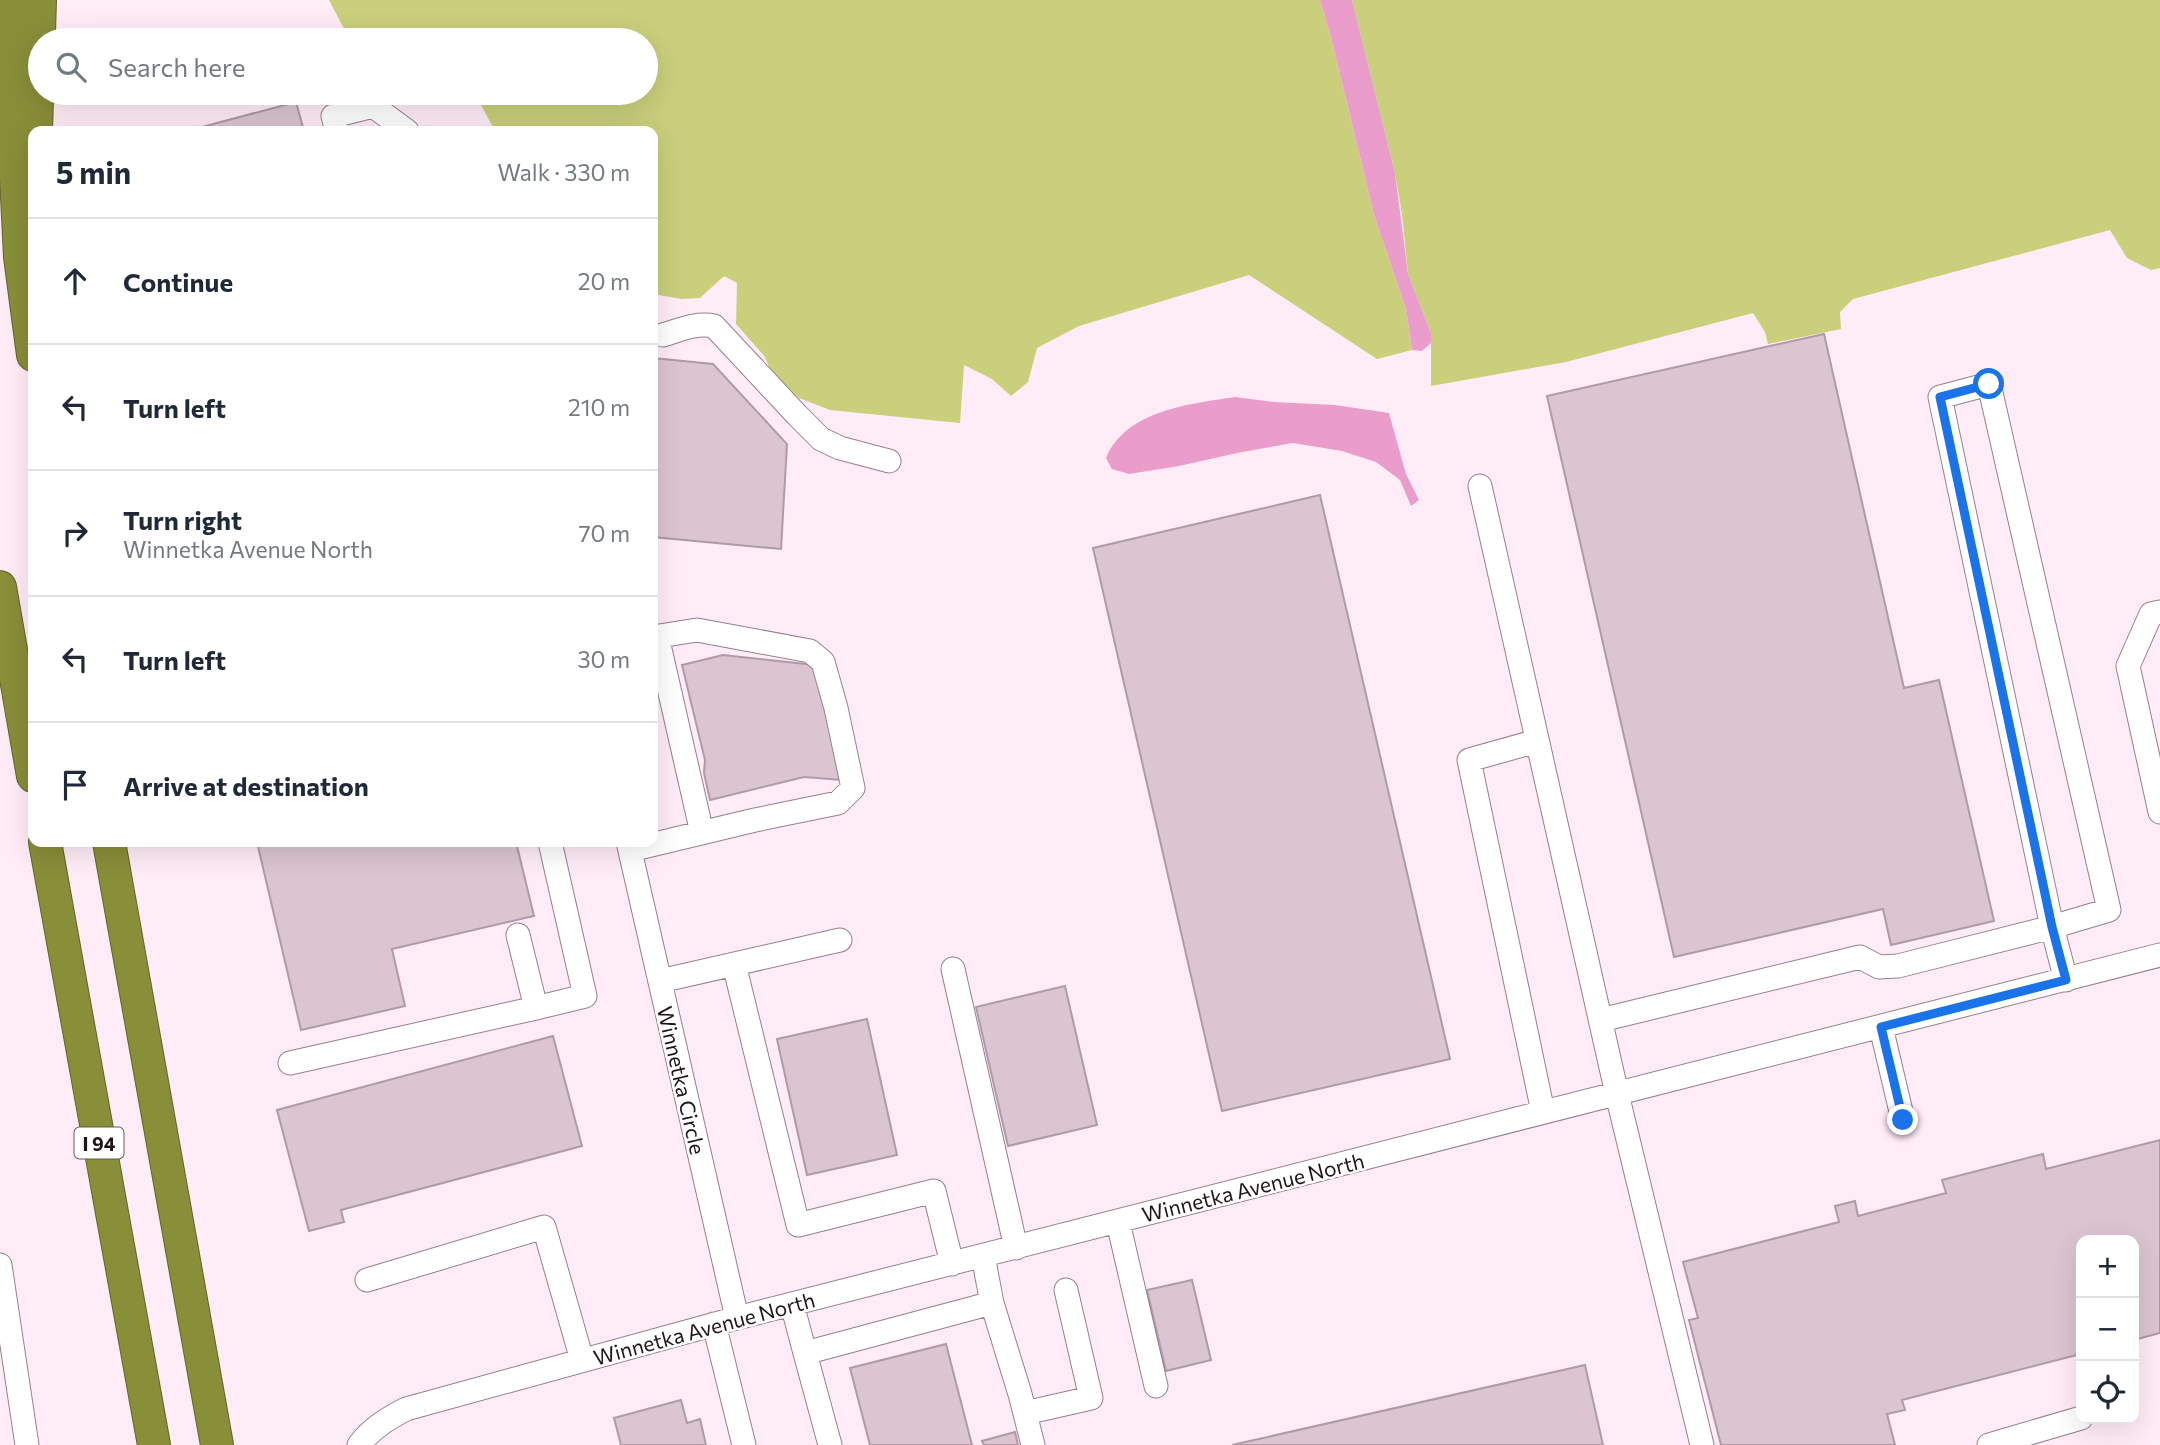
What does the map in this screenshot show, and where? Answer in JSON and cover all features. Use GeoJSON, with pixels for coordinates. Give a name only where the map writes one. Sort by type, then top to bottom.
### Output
{"type":"FeatureCollection","features":[{"type":"Feature","properties":{"kind":"highway"},"geometry":{"type":"LineString","coordinates":[[10,0],[10,57],[20,257],[28,317]]}},
{"type":"Feature","properties":{"kind":"highway"},"geometry":{"type":"LineString","coordinates":[[39,28],[40,0]]}},
{"type":"Feature","properties":{"kind":"highway"},"geometry":{"type":"LineString","coordinates":[[36,126],[37,105]]}},
{"type":"Feature","properties":{"kind":"highway"},"geometry":{"type":"LineString","coordinates":[[20,257],[28,202]]}},
{"type":"Feature","properties":{"kind":"highway"},"geometry":{"type":"LineString","coordinates":[[0,587],[28,747]]}},
{"type":"Feature","properties":{"kind":"highway","name":"I 94"},"geometry":{"type":"LineString","coordinates":[[46,847],[154,1445]]}},
{"type":"Feature","properties":{"kind":"highway"},"geometry":{"type":"LineString","coordinates":[[110,847],[218,1445]]}},
{"type":"Feature","properties":{"kind":"street"},"geometry":{"type":"LineString","coordinates":[[336,126],[333,116],[373,106],[400,126]]}},
{"type":"Feature","properties":{"kind":"street"},"geometry":{"type":"LineString","coordinates":[[663,335],[694,326],[714,326],[821,439],[840,448],[890,461]]}},
{"type":"Feature","properties":{"kind":"street"},"geometry":{"type":"LineString","coordinates":[[1601,1020],[1860,957],[1879,967],[1898,966],[2052,927],[2109,910],[1989,384],[1940,397],[2052,927],[2066,980]]}},
{"type":"Feature","properties":{"kind":"street"},"geometry":{"type":"LineString","coordinates":[[1480,486],[1617,1094],[1702,1445]]}},
{"type":"Feature","properties":{"kind":"street"},"geometry":{"type":"LineString","coordinates":[[2160,612],[2151,614],[2129,666],[2160,812]]}},
{"type":"Feature","properties":{"kind":"street"},"geometry":{"type":"LineString","coordinates":[[658,636],[697,630],[810,651],[823,662],[853,789],[838,803],[658,841]]}},
{"type":"Feature","properties":{"kind":"street"},"geometry":{"type":"LineString","coordinates":[[658,650],[702,833]]}},
{"type":"Feature","properties":{"kind":"street"},"geometry":{"type":"LineString","coordinates":[[1538,741],[1469,760],[1543,1112]]}},
{"type":"Feature","properties":{"kind":"street"},"geometry":{"type":"LineString","coordinates":[[290,1063],[585,996],[551,847]]}},
{"type":"Feature","properties":{"kind":"street","name":"Winnetka Circle"},"geometry":{"type":"LineString","coordinates":[[629,847],[737,1318]]}},
{"type":"Feature","properties":{"kind":"street"},"geometry":{"type":"LineString","coordinates":[[518,935],[536,1008]]}},
{"type":"Feature","properties":{"kind":"street"},"geometry":{"type":"LineString","coordinates":[[660,981],[840,940]]}},
{"type":"Feature","properties":{"kind":"street","name":"Winnetka Avenue North"},"geometry":{"type":"LineString","coordinates":[[359,1445],[384,1420],[406,1409],[714,1324],[2160,955]]}},
{"type":"Feature","properties":{"kind":"street"},"geometry":{"type":"LineString","coordinates":[[734,964],[798,1225],[934,1191],[951,1264]]}},
{"type":"Feature","properties":{"kind":"street"},"geometry":{"type":"LineString","coordinates":[[953,970],[1016,1248]]}},
{"type":"Feature","properties":{"kind":"street"},"geometry":{"type":"LineString","coordinates":[[1881,1027],[1903,1120]]}},
{"type":"Feature","properties":{"kind":"street"},"geometry":{"type":"LineString","coordinates":[[1118,1222],[1156,1386]]}},
{"type":"Feature","properties":{"kind":"street"},"geometry":{"type":"LineString","coordinates":[[367,1280],[544,1227],[582,1360]]}},
{"type":"Feature","properties":{"kind":"street"},"geometry":{"type":"LineString","coordinates":[[983,1256],[992,1303],[1033,1445]]}},
{"type":"Feature","properties":{"kind":"street"},"geometry":{"type":"LineString","coordinates":[[0,1265],[27,1445]]}},
{"type":"Feature","properties":{"kind":"street"},"geometry":{"type":"LineString","coordinates":[[1025,1413],[1091,1398],[1066,1290]]}},
{"type":"Feature","properties":{"kind":"street"},"geometry":{"type":"LineString","coordinates":[[805,1353],[992,1303]]}},
{"type":"Feature","properties":{"kind":"street"},"geometry":{"type":"LineString","coordinates":[[792,1304],[830,1445]]}},
{"type":"Feature","properties":{"kind":"street"},"geometry":{"type":"LineString","coordinates":[[714,1324],[744,1445]]}},
{"type":"Feature","properties":{"kind":"street"},"geometry":{"type":"LineString","coordinates":[[1989,1445],[2076,1419]]}},
{"type":"Feature","properties":{"kind":"green space"},"geometry":{"type":"Polygon","coordinates":[[[329,0],[1320,0],[1374,215],[1406,309],[1412,350],[1377,359],[1249,275],[1079,326],[1037,348],[1028,382],[1011,396],[992,379],[964,365],[960,423],[830,410],[799,398],[772,374],[765,357],[736,324],[737,283],[724,276],[700,298],[681,299],[658,295],[658,126],[492,126],[481,105],[658,105],[658,28],[344,28],[329,0]]]}},
{"type":"Feature","properties":{"kind":"green space"},"geometry":{"type":"Polygon","coordinates":[[[1352,0],[2160,0],[2160,268],[2151,270],[2127,258],[2110,230],[1853,299],[1840,312],[1841,329],[1768,344],[1765,332],[1753,313],[1566,362],[1431,386],[1431,333],[1408,274],[1395,173],[1352,0]]]}},
{"type":"Feature","properties":{"kind":"shaded area"},"geometry":{"type":"Polygon","coordinates":[[[1320,0],[1352,0],[1395,173],[1408,274],[1431,333],[1431,343],[1422,351],[1412,350],[1406,309],[1374,215],[1320,0]]]}},
{"type":"Feature","properties":{"kind":"shaded area"},"geometry":{"type":"Polygon","coordinates":[[[1235,397],[1335,405],[1389,413],[1406,474],[1419,500],[1411,506],[1400,480],[1376,462],[1342,451],[1293,443],[1129,474],[1112,469],[1106,458],[1115,442],[1128,429],[1144,419],[1180,407],[1235,397]]]}},
{"type":"Feature","properties":{"kind":"building"},"geometry":{"type":"Polygon","coordinates":[[[285,105],[297,105],[303,126],[206,126],[285,105]]]}},
{"type":"Feature","properties":{"kind":"building"},"geometry":{"type":"Polygon","coordinates":[[[1824,334],[1904,688],[1939,680],[1994,921],[1891,945],[1883,909],[1674,957],[1547,396],[1824,334]]]}},
{"type":"Feature","properties":{"kind":"building"},"geometry":{"type":"Polygon","coordinates":[[[658,358],[713,364],[787,444],[781,549],[658,537],[658,358]]]}},
{"type":"Feature","properties":{"kind":"building"},"geometry":{"type":"Polygon","coordinates":[[[1320,495],[1450,1059],[1222,1111],[1093,548],[1320,495]]]}},
{"type":"Feature","properties":{"kind":"building"},"geometry":{"type":"Polygon","coordinates":[[[723,655],[815,665],[841,780],[804,777],[710,800],[704,773],[705,760],[682,665],[723,655]]]}},
{"type":"Feature","properties":{"kind":"building"},"geometry":{"type":"Polygon","coordinates":[[[258,847],[517,847],[534,916],[392,949],[405,1006],[301,1030],[258,847]]]}},
{"type":"Feature","properties":{"kind":"building"},"geometry":{"type":"Polygon","coordinates":[[[1065,986],[1097,1125],[1008,1146],[976,1007],[1065,986]]]}},
{"type":"Feature","properties":{"kind":"building"},"geometry":{"type":"Polygon","coordinates":[[[867,1019],[897,1155],[807,1175],[777,1039],[867,1019]]]}},
{"type":"Feature","properties":{"kind":"building"},"geometry":{"type":"Polygon","coordinates":[[[553,1036],[582,1146],[341,1210],[344,1222],[309,1231],[277,1110],[553,1036]]]}},
{"type":"Feature","properties":{"kind":"building"},"geometry":{"type":"Polygon","coordinates":[[[2160,1140],[2160,1333],[2139,1339],[2139,1235],[2076,1235],[2076,1355],[1902,1400],[1905,1410],[1887,1414],[1895,1445],[1721,1445],[1689,1320],[1698,1318],[1683,1262],[1839,1222],[1835,1206],[1855,1201],[1858,1216],[1946,1193],[1942,1180],[2043,1154],[2046,1169],[2160,1140]]]}},
{"type":"Feature","properties":{"kind":"building"},"geometry":{"type":"Polygon","coordinates":[[[1192,1280],[1211,1360],[1166,1371],[1147,1290],[1192,1280]]]}},
{"type":"Feature","properties":{"kind":"building"},"geometry":{"type":"Polygon","coordinates":[[[946,1344],[972,1445],[870,1445],[850,1368],[946,1344]]]}},
{"type":"Feature","properties":{"kind":"building"},"geometry":{"type":"Polygon","coordinates":[[[1585,1365],[1603,1445],[1232,1445],[1585,1365]]]}},
{"type":"Feature","properties":{"kind":"building"},"geometry":{"type":"Polygon","coordinates":[[[681,1400],[687,1423],[700,1419],[706,1445],[621,1445],[614,1418],[681,1400]]]}},
{"type":"Feature","properties":{"kind":"building"},"geometry":{"type":"Polygon","coordinates":[[[1015,1432],[1018,1445],[984,1445],[982,1441],[1015,1432]]]}},
{"type":"Feature","properties":{"kind":"route"},"geometry":{"type":"LineString","coordinates":[[1903,1120],[1881,1027],[2066,980],[2052,927],[1940,397],[1989,384]]}}]}
